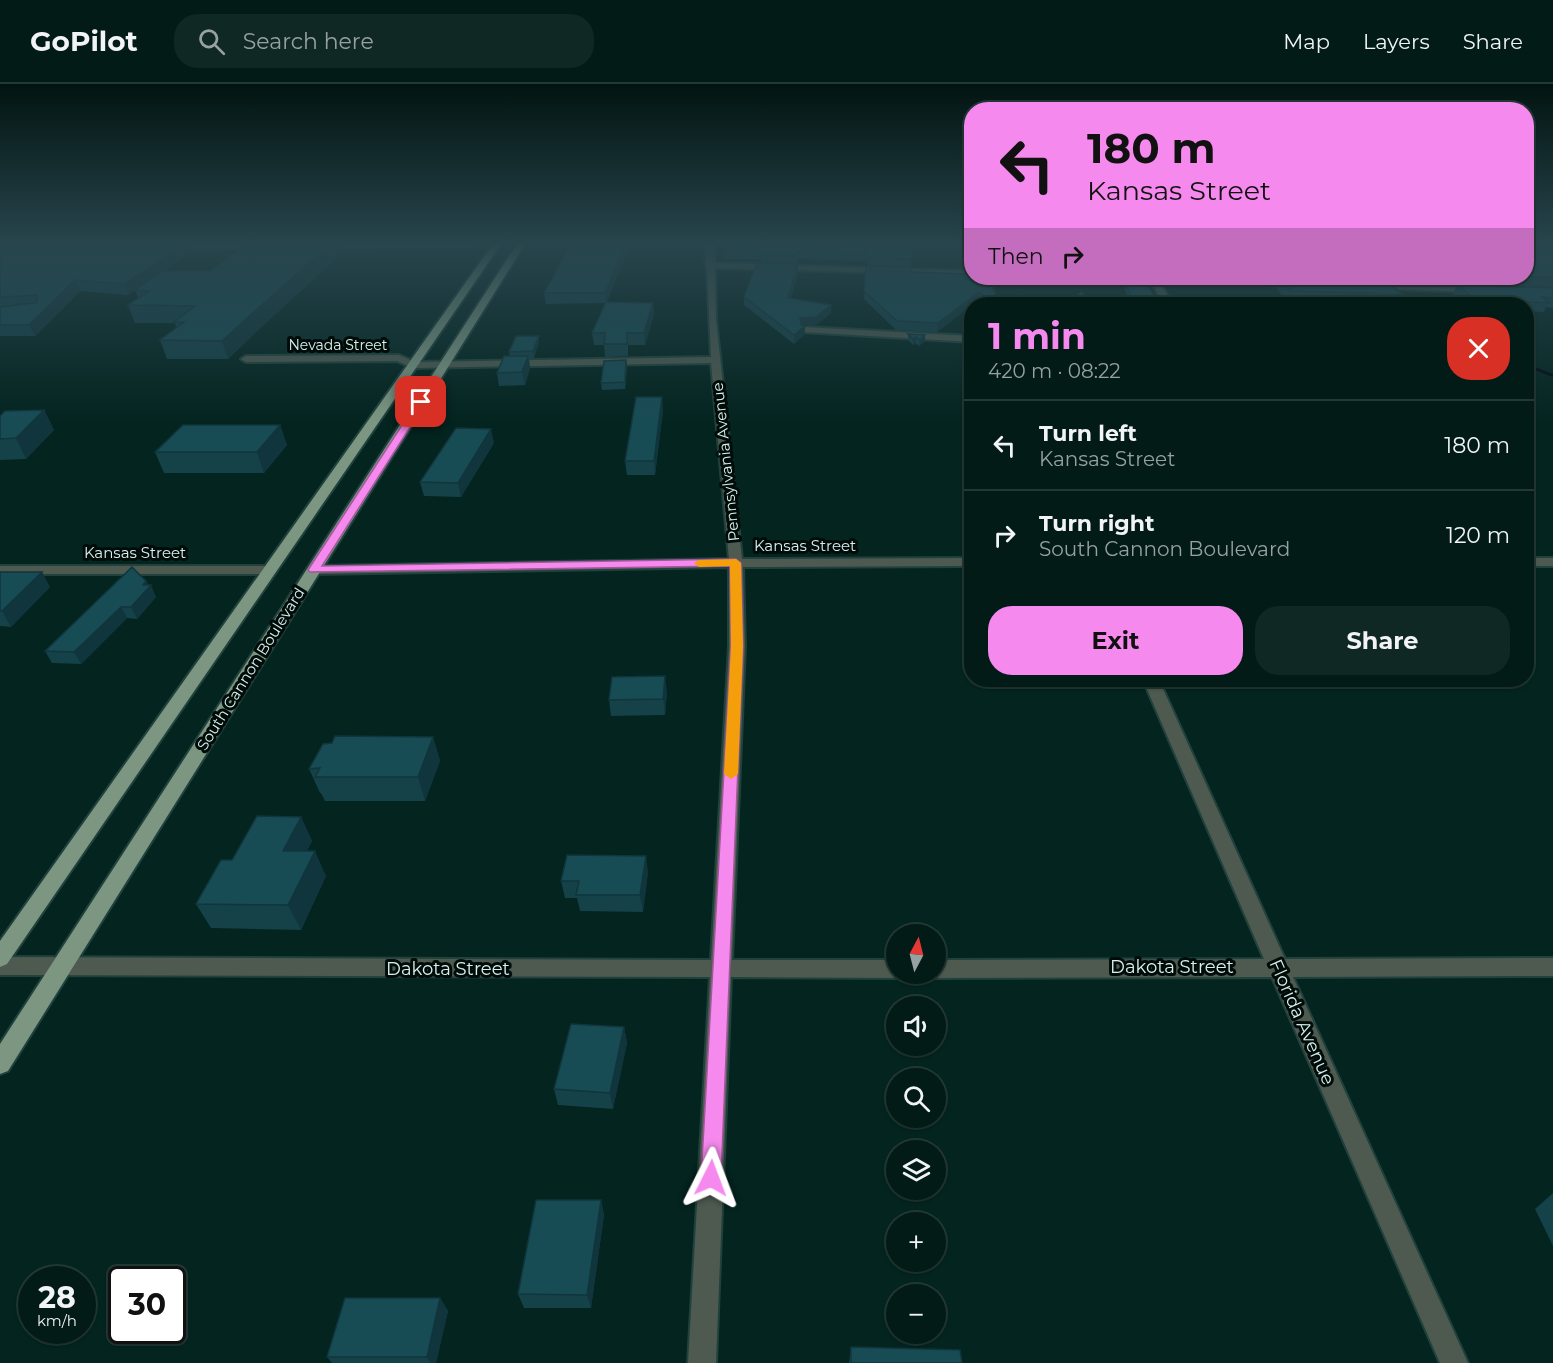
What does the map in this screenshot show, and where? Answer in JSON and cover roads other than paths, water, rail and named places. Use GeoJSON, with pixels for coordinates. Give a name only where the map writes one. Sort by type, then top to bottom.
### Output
{"type":"FeatureCollection","features":[{"type":"Feature","properties":{"kind":"main road"},"geometry":{"type":"LineString","coordinates":[[0,958],[456,304]]}},
{"type":"Feature","properties":{"kind":"main road","name":"South Cannon Boulevard"},"geometry":{"type":"LineString","coordinates":[[0,1064],[483,304]]}},
{"type":"Feature","properties":{"kind":"street","name":"Pennsylvania Avenue"},"geometry":{"type":"LineString","coordinates":[[702,1363],[737,646],[736,563],[712,304]]}},
{"type":"Feature","properties":{"kind":"street"},"geometry":{"type":"LineString","coordinates":[[805,330],[964,339]]}},
{"type":"Feature","properties":{"kind":"street","name":"Nevada Street"},"geometry":{"type":"LineString","coordinates":[[246,359],[399,358],[413,365],[716,360]]}},
{"type":"Feature","properties":{"kind":"street","name":"Kansas Street"},"geometry":{"type":"LineString","coordinates":[[314,570],[736,563],[964,562]]}},
{"type":"Feature","properties":{"kind":"street"},"geometry":{"type":"LineString","coordinates":[[1534,562],[1553,562]]}},
{"type":"Feature","properties":{"kind":"street","name":"Kansas Street"},"geometry":{"type":"LineString","coordinates":[[0,570],[270,570]]}},
{"type":"Feature","properties":{"kind":"street","name":"Florida Avenue"},"geometry":{"type":"LineString","coordinates":[[1154,687],[1454,1363]]}},
{"type":"Feature","properties":{"kind":"street","name":"Dakota Street"},"geometry":{"type":"LineString","coordinates":[[0,966],[886,969]]}},
{"type":"Feature","properties":{"kind":"street","name":"Dakota Street"},"geometry":{"type":"LineString","coordinates":[[946,969],[1553,967]]}},
{"type":"Feature","properties":{"kind":"waterway"},"geometry":{"type":"LineString","coordinates":[[1534,368],[1553,376]]}}]}
